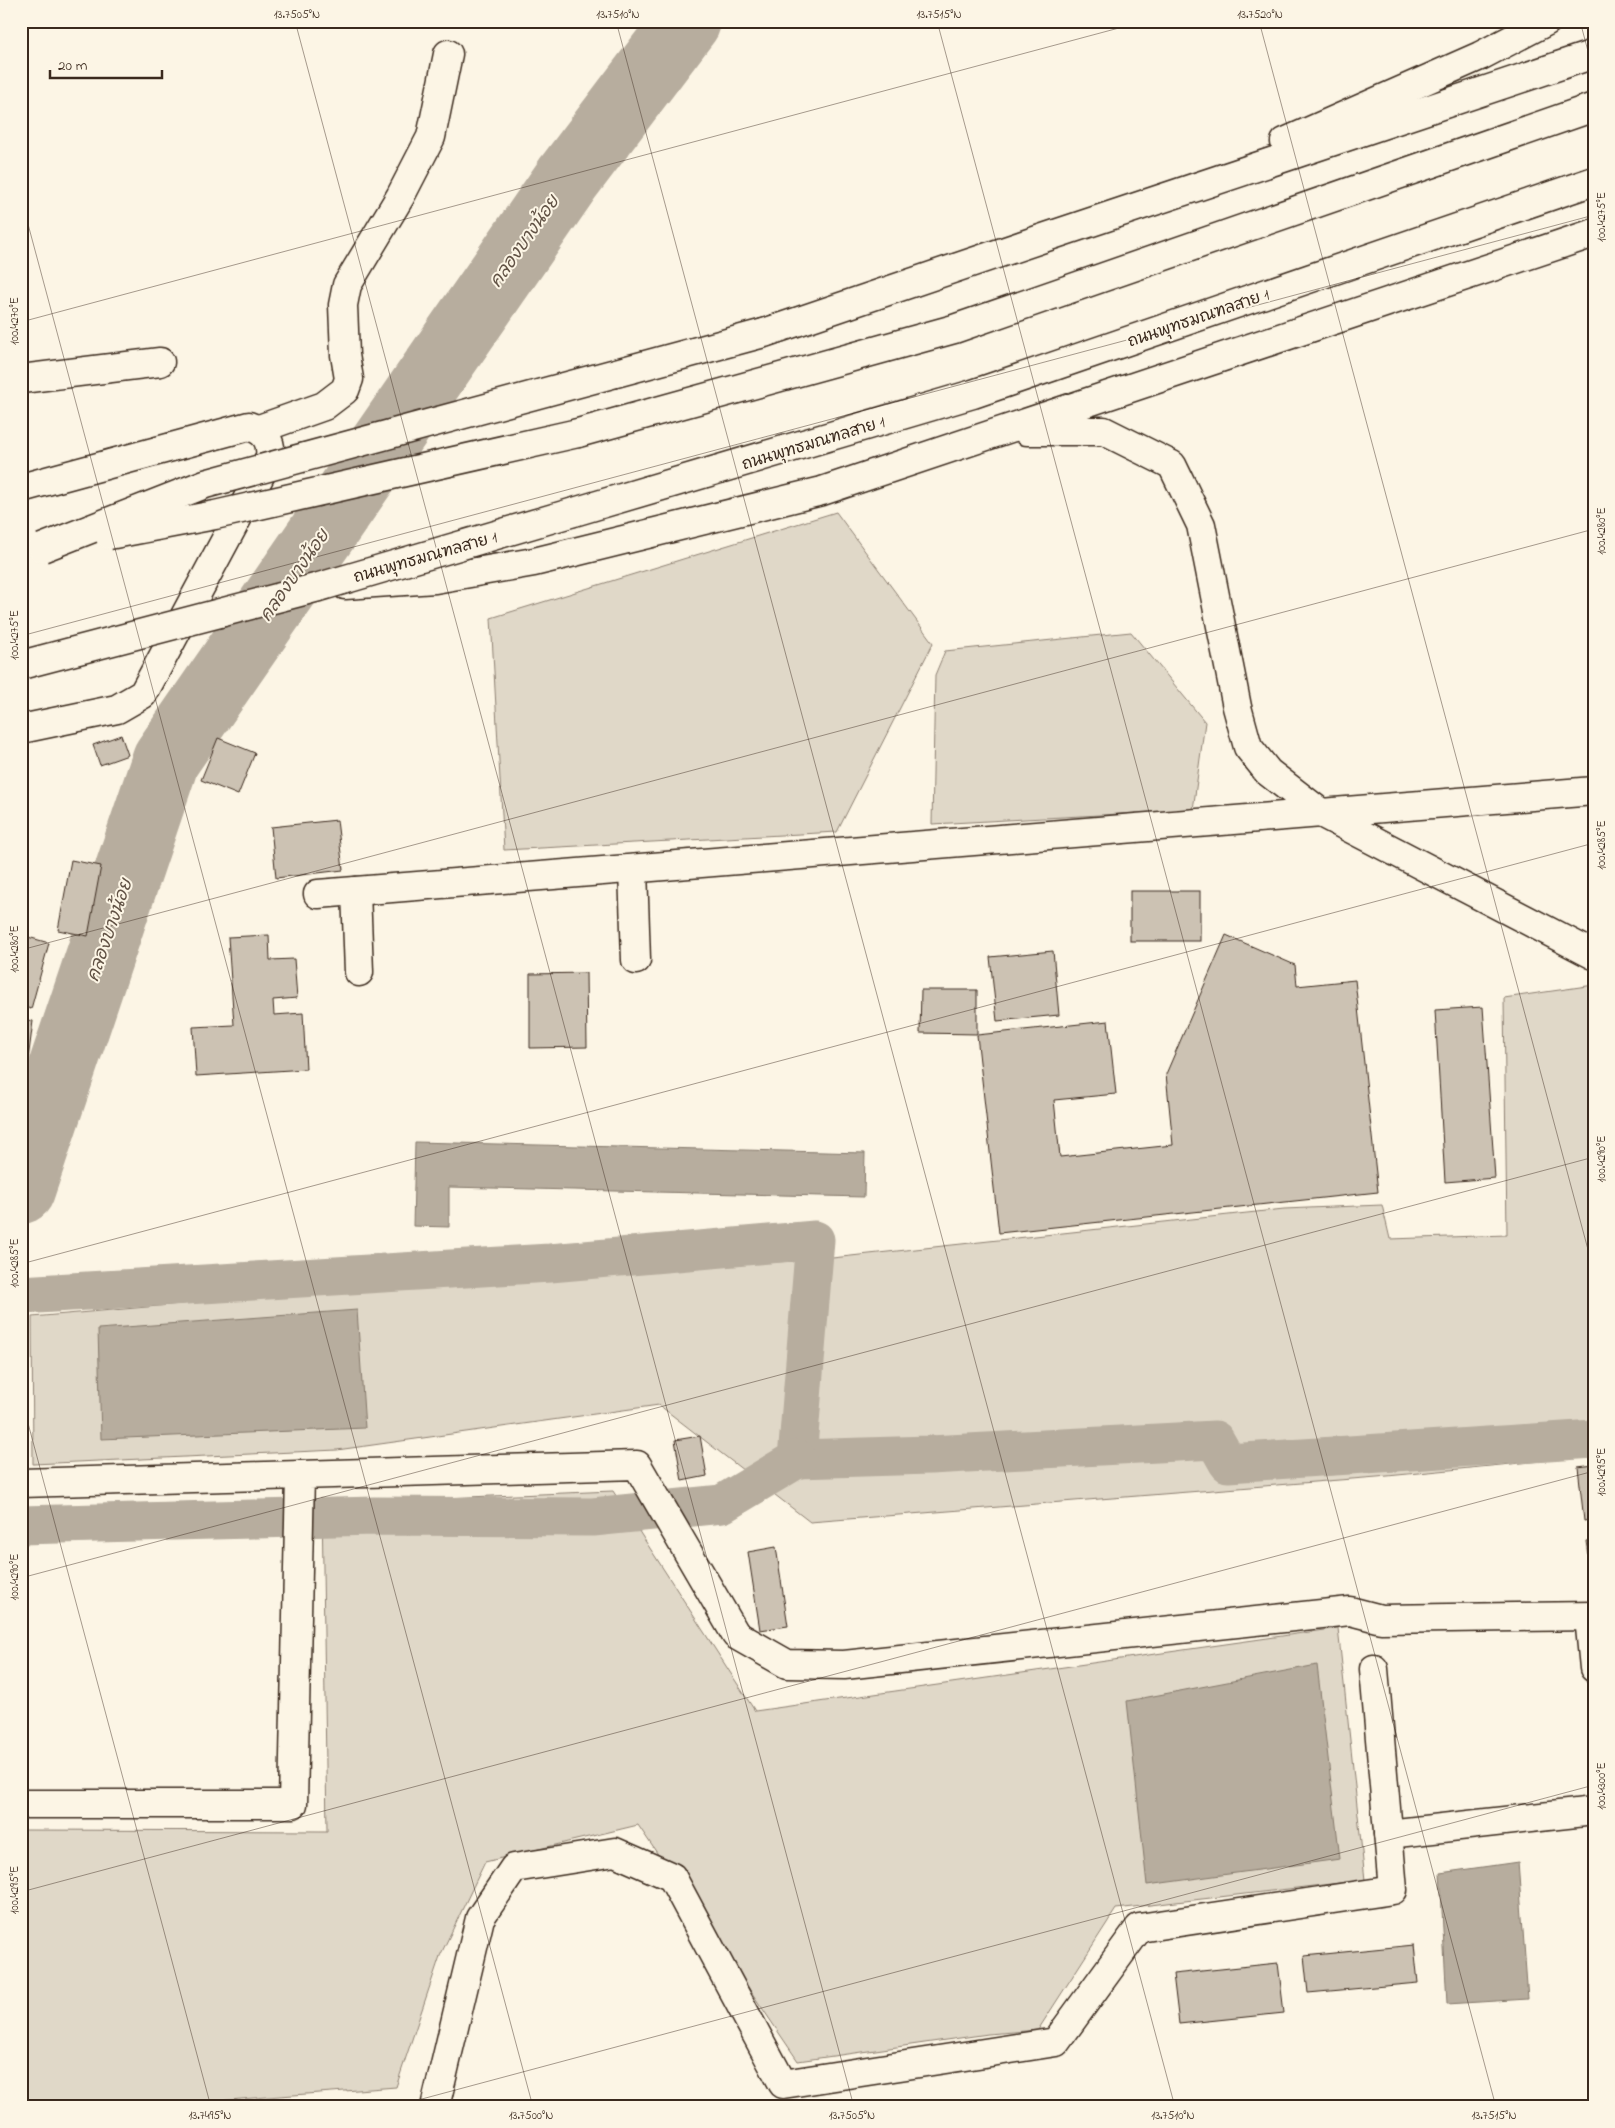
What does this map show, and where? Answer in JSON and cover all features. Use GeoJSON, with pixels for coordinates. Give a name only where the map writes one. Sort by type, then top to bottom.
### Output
{"type":"FeatureCollection","features":[{"type":"Feature","properties":{"kind":"main road"},"geometry":{"type":"LineString","coordinates":[[1134,208],[1480,56],[1548,21]]}},
{"type":"Feature","properties":{"kind":"main road"},"geometry":{"type":"LineString","coordinates":[[259,429],[324,406],[345,390],[348,379],[345,355],[344,305],[347,285],[400,197],[431,137],[448,54]]}},
{"type":"Feature","properties":{"kind":"main road"},"geometry":{"type":"LineString","coordinates":[[32,550],[204,484],[764,332],[1038,238],[1134,208],[1594,54]]}},
{"type":"Feature","properties":{"kind":"main road"},"geometry":{"type":"LineString","coordinates":[[32,550],[215,515],[578,433],[954,329],[1594,107]]}},
{"type":"Feature","properties":{"kind":"main road","name":"ถนนพุทธมณฑลสาย 1"},"geometry":{"type":"LineString","coordinates":[[21,665],[319,587],[973,394],[1594,181]]}},
{"type":"Feature","properties":{"kind":"main road"},"geometry":{"type":"LineString","coordinates":[[319,587],[435,580],[534,562],[822,491],[1594,233]]}},
{"type":"Feature","properties":{"kind":"main road"},"geometry":{"type":"LineString","coordinates":[[21,379],[160,362]]}},
{"type":"Feature","properties":{"kind":"main road"},"geometry":{"type":"LineString","coordinates":[[21,488],[249,426],[259,429],[268,439],[271,449],[270,457],[143,694],[117,709],[21,729]]}},
{"type":"Feature","properties":{"kind":"main road"},"geometry":{"type":"LineString","coordinates":[[1000,432],[1104,431],[1172,465],[1201,525],[1237,707],[1248,746],[1268,772],[1321,813],[1594,955]]}},
{"type":"Feature","properties":{"kind":"main road"},"geometry":{"type":"LineString","coordinates":[[318,894],[1594,791]]}},
{"type":"Feature","properties":{"kind":"main road"},"geometry":{"type":"LineString","coordinates":[[633,869],[636,960]]}},
{"type":"Feature","properties":{"kind":"main road"},"geometry":{"type":"LineString","coordinates":[[356,891],[359,972]]}},
{"type":"Feature","properties":{"kind":"main road"},"geometry":{"type":"LineString","coordinates":[[21,1483],[300,1477],[637,1465],[736,1635],[787,1664],[844,1665],[1350,1611],[1382,1619],[1591,1616],[1594,1668]]}},
{"type":"Feature","properties":{"kind":"main road"},"geometry":{"type":"LineString","coordinates":[[21,1804],[293,1804],[300,1477]]}},
{"type":"Feature","properties":{"kind":"main road"},"geometry":{"type":"LineString","coordinates":[[435,2107],[480,1918],[514,1868],[615,1852],[672,1877],[783,2084],[1056,2042],[1139,1928],[1393,1890],[1374,1669]]}},
{"type":"Feature","properties":{"kind":"main road"},"geometry":{"type":"LineString","coordinates":[[1388,1834],[1594,1811]]}},
{"type":"Feature","properties":{"kind":"shaded area"},"geometry":{"type":"Polygon","coordinates":[[[836,512],[933,643],[837,832],[504,850],[491,618],[836,512]]]}},
{"type":"Feature","properties":{"kind":"shaded area"},"geometry":{"type":"Polygon","coordinates":[[[1131,632],[1205,722],[1193,810],[932,824],[935,675],[945,651],[1131,632]]]}},
{"type":"Feature","properties":{"kind":"shaded area"},"geometry":{"type":"Polygon","coordinates":[[[1594,985],[1594,1456],[1377,1477],[810,1522],[659,1405],[337,1450],[33,1464],[32,1317],[504,1276],[814,1260],[1284,1209],[1382,1205],[1390,1239],[1507,1235],[1504,998],[1594,985]]]}},
{"type":"Feature","properties":{"kind":"shaded area"},"geometry":{"type":"Polygon","coordinates":[[[415,1142],[865,1153],[864,1197],[449,1187],[449,1227],[413,1226],[415,1142]]]}},
{"type":"Feature","properties":{"kind":"shaded area"},"geometry":{"type":"Polygon","coordinates":[[[357,1310],[365,1428],[101,1439],[98,1329],[357,1310]]]}},
{"type":"Feature","properties":{"kind":"shaded area"},"geometry":{"type":"Polygon","coordinates":[[[613,1491],[755,1711],[1338,1628],[1365,1880],[1116,1909],[1038,2030],[988,2034],[798,2061],[638,1825],[485,1862],[440,1956],[396,2087],[139,2107],[21,2107],[21,1830],[327,1831],[322,1503],[613,1491]]]}},
{"type":"Feature","properties":{"kind":"shaded area"},"geometry":{"type":"Polygon","coordinates":[[[1317,1665],[1340,1859],[1147,1885],[1127,1701],[1317,1665]]]}},
{"type":"Feature","properties":{"kind":"shaded area"},"geometry":{"type":"Polygon","coordinates":[[[1518,1862],[1528,1999],[1447,2004],[1440,1873],[1518,1862]]]}},
{"type":"Feature","properties":{"kind":"building"},"geometry":{"type":"Polygon","coordinates":[[[121,735],[128,755],[100,765],[93,745],[121,735]]]}},
{"type":"Feature","properties":{"kind":"building"},"geometry":{"type":"Polygon","coordinates":[[[218,738],[255,753],[238,795],[201,780],[218,738]]]}},
{"type":"Feature","properties":{"kind":"building"},"geometry":{"type":"Polygon","coordinates":[[[337,820],[343,870],[276,878],[271,827],[337,820]]]}},
{"type":"Feature","properties":{"kind":"building"},"geometry":{"type":"Polygon","coordinates":[[[71,860],[101,866],[88,936],[58,930],[71,860]]]}},
{"type":"Feature","properties":{"kind":"building"},"geometry":{"type":"Polygon","coordinates":[[[1130,891],[1200,891],[1200,941],[1130,941],[1130,891]]]}},
{"type":"Feature","properties":{"kind":"building"},"geometry":{"type":"Polygon","coordinates":[[[21,935],[49,943],[31,1009],[21,1006],[21,935]]]}},
{"type":"Feature","properties":{"kind":"building"},"geometry":{"type":"Polygon","coordinates":[[[269,935],[270,960],[294,959],[297,998],[273,1000],[274,1015],[303,1013],[306,1069],[196,1076],[193,1027],[234,1025],[228,937],[269,935]]]}},
{"type":"Feature","properties":{"kind":"building"},"geometry":{"type":"Polygon","coordinates":[[[1226,935],[1295,965],[1297,986],[1355,980],[1378,1192],[999,1233],[977,1035],[1108,1021],[1116,1094],[1054,1100],[1060,1157],[1173,1145],[1166,1074],[1226,935]]]}},
{"type":"Feature","properties":{"kind":"building"},"geometry":{"type":"Polygon","coordinates":[[[1053,951],[1059,1015],[997,1021],[990,957],[1053,951]]]}},
{"type":"Feature","properties":{"kind":"building"},"geometry":{"type":"Polygon","coordinates":[[[586,973],[587,1047],[530,1048],[530,974],[586,973]]]}},
{"type":"Feature","properties":{"kind":"building"},"geometry":{"type":"Polygon","coordinates":[[[921,990],[977,990],[977,1034],[920,1033],[921,990]]]}},
{"type":"Feature","properties":{"kind":"building"},"geometry":{"type":"Polygon","coordinates":[[[1483,1007],[1495,1178],[1445,1182],[1435,1010],[1483,1007]]]}},
{"type":"Feature","properties":{"kind":"building"},"geometry":{"type":"Polygon","coordinates":[[[21,1019],[33,1021],[28,1060],[21,1059],[21,1019]]]}},
{"type":"Feature","properties":{"kind":"building"},"geometry":{"type":"Polygon","coordinates":[[[700,1436],[707,1476],[682,1481],[675,1440],[700,1436]]]}},
{"type":"Feature","properties":{"kind":"building"},"geometry":{"type":"Polygon","coordinates":[[[1594,1465],[1594,1519],[1584,1521],[1578,1467],[1594,1465]]]}},
{"type":"Feature","properties":{"kind":"building"},"geometry":{"type":"Polygon","coordinates":[[[1594,1540],[1594,1599],[1586,1541],[1594,1540]]]}},
{"type":"Feature","properties":{"kind":"building"},"geometry":{"type":"Polygon","coordinates":[[[776,1547],[788,1626],[760,1630],[748,1552],[776,1547]]]}},
{"type":"Feature","properties":{"kind":"building"},"geometry":{"type":"Polygon","coordinates":[[[1414,1945],[1418,1983],[1308,1993],[1304,1956],[1414,1945]]]}},
{"type":"Feature","properties":{"kind":"building"},"geometry":{"type":"Polygon","coordinates":[[[1278,1963],[1284,2013],[1179,2024],[1173,1974],[1278,1963]]]}},
{"type":"Feature","properties":{"kind":"waterway","name":"คลองบางน้อย"},"geometry":{"type":"LineString","coordinates":[[21,1190],[166,759],[568,178],[687,21]]}},
{"type":"Feature","properties":{"kind":"waterway"},"geometry":{"type":"LineString","coordinates":[[21,1295],[550,1263],[815,1240],[797,1459],[930,1455],[1215,1440],[1228,1463],[1594,1439]]}},
{"type":"Feature","properties":{"kind":"waterway"},"geometry":{"type":"LineString","coordinates":[[21,1525],[374,1516],[593,1517],[722,1504],[797,1459]]}}]}
